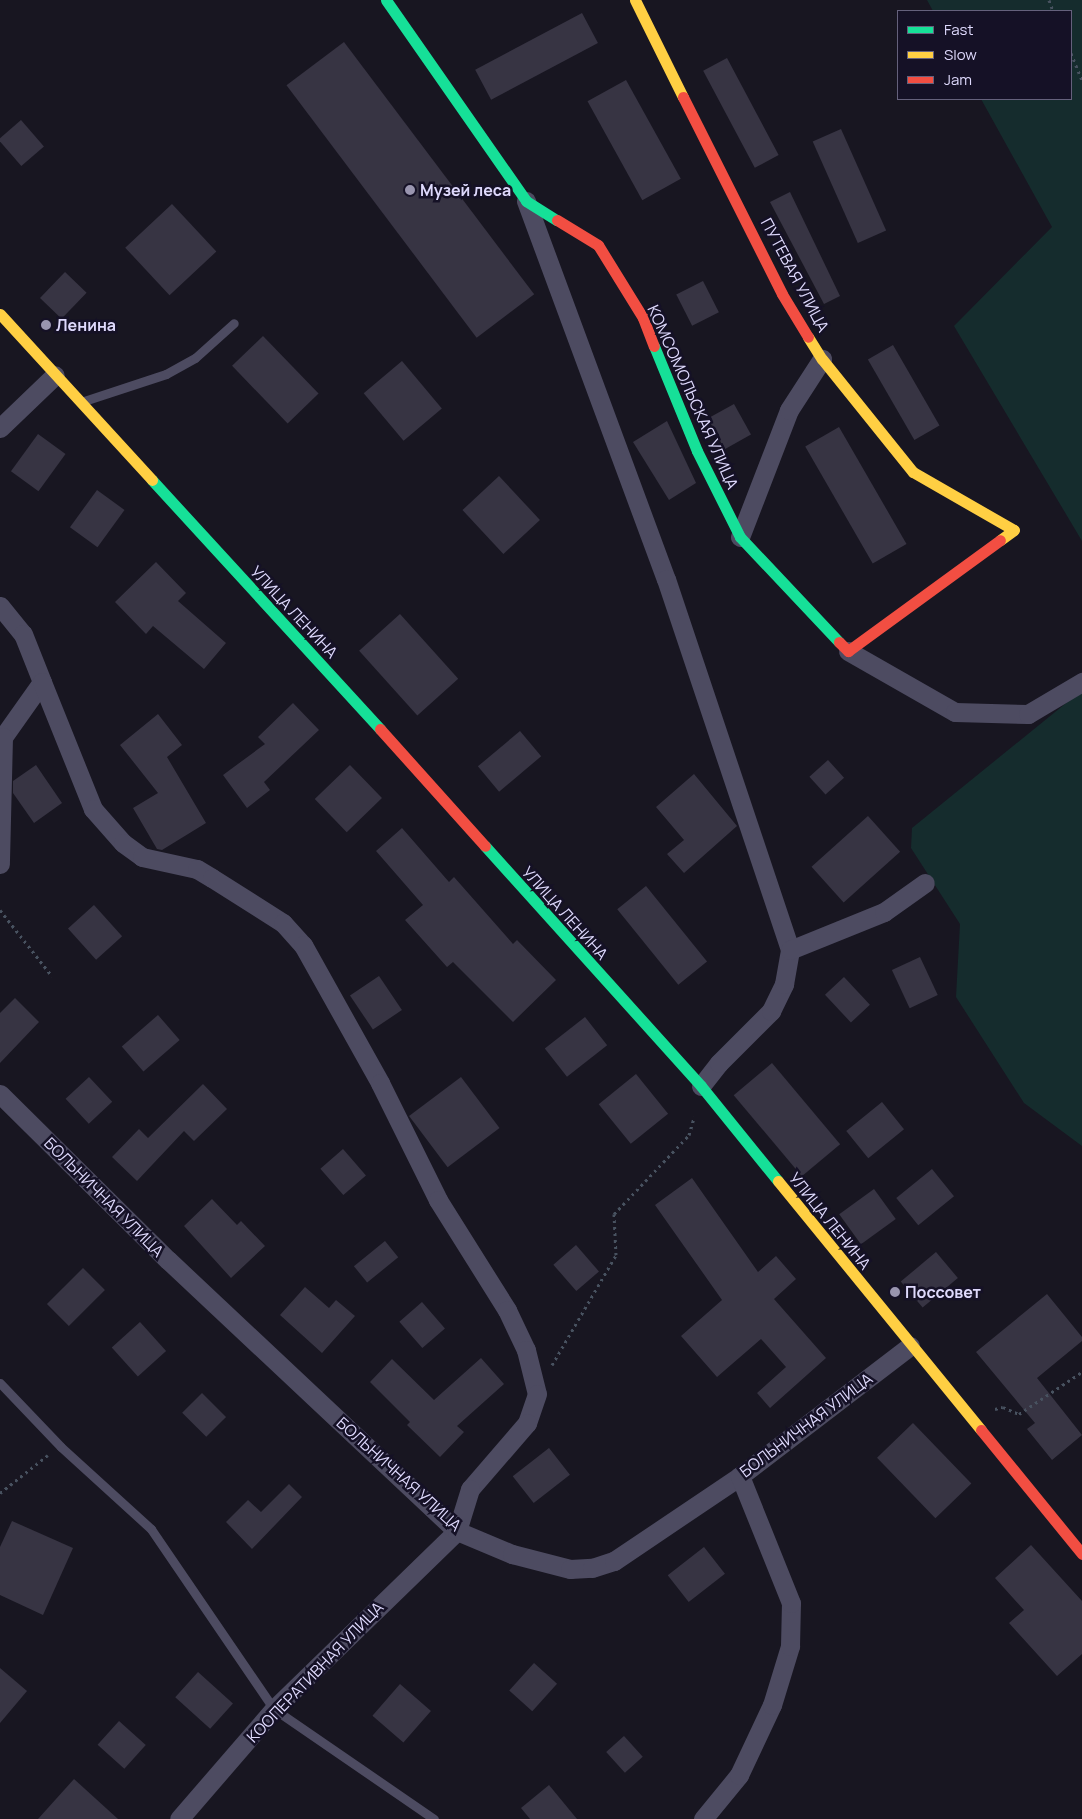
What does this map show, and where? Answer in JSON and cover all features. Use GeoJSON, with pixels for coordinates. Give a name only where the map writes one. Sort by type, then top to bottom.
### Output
{"type":"FeatureCollection","features":[{"type":"Feature","properties":{"kind":"street","name":"КОМСОМОЛЬСКАЯ УЛИЦА"},"geometry":{"type":"LineString","coordinates":[[386,0],[526,201],[598,245],[643,318],[697,451],[740,537],[848,651]]}},
{"type":"Feature","properties":{"kind":"street","name":"ПУТЕВАЯ УЛИЦА"},"geometry":{"type":"LineString","coordinates":[[636,0],[782,294],[822,359],[913,472],[1014,530],[848,651]]}},
{"type":"Feature","properties":{"kind":"street"},"geometry":{"type":"LineString","coordinates":[[526,201],[666,579],[790,950],[784,984],[771,1011],[719,1062],[701,1086]]}},
{"type":"Feature","properties":{"kind":"street","name":"УЛИЦА ЛЕНИНА"},"geometry":{"type":"LineString","coordinates":[[0,314],[368,716],[701,1086],[910,1346],[1082,1554]]}},
{"type":"Feature","properties":{"kind":"street"},"geometry":{"type":"LineString","coordinates":[[740,537],[789,410],[822,359]]}},
{"type":"Feature","properties":{"kind":"street"},"geometry":{"type":"LineString","coordinates":[[0,428],[55,375]]}},
{"type":"Feature","properties":{"kind":"street"},"geometry":{"type":"LineString","coordinates":[[0,606],[23,634],[93,808],[123,843],[142,857],[197,869],[283,924],[303,945],[380,1083],[438,1200],[507,1310],[526,1350],[537,1394],[527,1423],[470,1489],[458,1530]]}},
{"type":"Feature","properties":{"kind":"street"},"geometry":{"type":"LineString","coordinates":[[848,651],[955,712],[1028,714],[1082,682]]}},
{"type":"Feature","properties":{"kind":"street"},"geometry":{"type":"LineString","coordinates":[[0,864],[3,737],[42,682]]}},
{"type":"Feature","properties":{"kind":"street"},"geometry":{"type":"LineString","coordinates":[[790,950],[884,912],[925,883]]}},
{"type":"Feature","properties":{"kind":"street","name":"БОЛЬНИЧНАЯ УЛИЦА"},"geometry":{"type":"LineString","coordinates":[[0,1094],[168,1260],[458,1530],[512,1554],[570,1569],[592,1568],[614,1561],[740,1476],[910,1346]]}},
{"type":"Feature","properties":{"kind":"street"},"geometry":{"type":"LineString","coordinates":[[703,1819],[739,1775],[772,1705],[790,1646],[791,1603],[740,1476]]}},
{"type":"Feature","properties":{"kind":"street","name":"КООПЕРАТИВНАЯ УЛИЦА"},"geometry":{"type":"LineString","coordinates":[[179,1819],[274,1709],[458,1530]]}},
{"type":"Feature","properties":{"kind":"lane"},"geometry":{"type":"LineString","coordinates":[[79,402],[166,374],[195,358],[234,324]]}},
{"type":"Feature","properties":{"kind":"lane"},"geometry":{"type":"LineString","coordinates":[[0,1383],[61,1447],[151,1529],[274,1709],[434,1819]]}},
{"type":"Feature","properties":{"kind":"path"},"geometry":{"type":"LineString","coordinates":[[1072,55],[1082,80]]}},
{"type":"Feature","properties":{"kind":"path"},"geometry":{"type":"LineString","coordinates":[[0,910],[52,976]]}},
{"type":"Feature","properties":{"kind":"path"},"geometry":{"type":"LineString","coordinates":[[537,1394],[574,1323],[616,1255],[614,1214],[689,1135],[701,1086]]}},
{"type":"Feature","properties":{"kind":"path"},"geometry":{"type":"LineString","coordinates":[[969,1416],[1003,1407],[1019,1414],[1082,1372]]}},
{"type":"Feature","properties":{"kind":"path"},"geometry":{"type":"LineString","coordinates":[[0,1493],[61,1447]]}},
{"type":"Feature","properties":{"kind":"green space"},"geometry":{"type":"Polygon","coordinates":[[[927,0],[1082,0],[1082,541],[954,326],[1052,227],[982,100],[1072,100],[1072,10],[932,10],[927,0]]]}},
{"type":"Feature","properties":{"kind":"green space"},"geometry":{"type":"Polygon","coordinates":[[[1081,691],[1082,1146],[1024,1103],[956,997],[960,924],[911,848],[912,828],[1081,691]]]}},
{"type":"Feature","properties":{"kind":"building"},"geometry":{"type":"Polygon","coordinates":[[[582,13],[598,43],[491,100],[475,70],[582,13]]]}},
{"type":"Feature","properties":{"kind":"building","name":"Музей леса"},"geometry":{"type":"Polygon","coordinates":[[[344,42],[534,294],[477,338],[286,85],[344,42]]]}},
{"type":"Feature","properties":{"kind":"building"},"geometry":{"type":"Polygon","coordinates":[[[727,58],[779,155],[755,168],[703,71],[727,58]]]}},
{"type":"Feature","properties":{"kind":"building"},"geometry":{"type":"Polygon","coordinates":[[[626,80],[681,179],[642,200],[588,101],[626,80]]]}},
{"type":"Feature","properties":{"kind":"building"},"geometry":{"type":"Polygon","coordinates":[[[21,120],[44,146],[21,166],[0,142],[0,138],[21,120]]]}},
{"type":"Feature","properties":{"kind":"building"},"geometry":{"type":"Polygon","coordinates":[[[841,129],[886,230],[858,243],[813,142],[841,129]]]}},
{"type":"Feature","properties":{"kind":"building"},"geometry":{"type":"Polygon","coordinates":[[[790,192],[840,296],[824,304],[770,202],[790,192]]]}},
{"type":"Feature","properties":{"kind":"building"},"geometry":{"type":"Polygon","coordinates":[[[172,204],[216,252],[170,295],[125,248],[172,204]]]}},
{"type":"Feature","properties":{"kind":"building"},"geometry":{"type":"Polygon","coordinates":[[[65,272],[87,293],[62,319],[40,298],[65,272]]]}},
{"type":"Feature","properties":{"kind":"building"},"geometry":{"type":"Polygon","coordinates":[[[703,281],[719,312],[692,326],[676,295],[703,281]]]}},
{"type":"Feature","properties":{"kind":"building"},"geometry":{"type":"Polygon","coordinates":[[[263,336],[319,394],[288,423],[232,366],[263,336]]]}},
{"type":"Feature","properties":{"kind":"building"},"geometry":{"type":"Polygon","coordinates":[[[893,345],[940,426],[914,440],[868,360],[893,345]]]}},
{"type":"Feature","properties":{"kind":"building"},"geometry":{"type":"Polygon","coordinates":[[[402,361],[442,408],[404,441],[364,393],[402,361]]]}},
{"type":"Feature","properties":{"kind":"building"},"geometry":{"type":"Polygon","coordinates":[[[734,404],[751,435],[725,449],[708,419],[734,404]]]}},
{"type":"Feature","properties":{"kind":"building"},"geometry":{"type":"Polygon","coordinates":[[[667,421],[696,483],[669,500],[633,442],[667,421]]]}},
{"type":"Feature","properties":{"kind":"building"},"geometry":{"type":"Polygon","coordinates":[[[839,427],[906,544],[873,563],[805,446],[839,427]]]}},
{"type":"Feature","properties":{"kind":"building"},"geometry":{"type":"Polygon","coordinates":[[[38,434],[66,454],[38,491],[11,471],[38,434]]]}},
{"type":"Feature","properties":{"kind":"building"},"geometry":{"type":"Polygon","coordinates":[[[499,476],[540,520],[503,554],[462,510],[499,476]]]}},
{"type":"Feature","properties":{"kind":"building"},"geometry":{"type":"Polygon","coordinates":[[[97,490],[125,510],[97,547],[70,527],[97,490]]]}},
{"type":"Feature","properties":{"kind":"building"},"geometry":{"type":"Polygon","coordinates":[[[156,562],[186,593],[178,601],[226,643],[204,669],[153,626],[146,634],[115,602],[156,562]]]}},
{"type":"Feature","properties":{"kind":"building"},"geometry":{"type":"Polygon","coordinates":[[[400,614],[458,679],[417,715],[359,651],[400,614]]]}},
{"type":"Feature","properties":{"kind":"building"},"geometry":{"type":"Polygon","coordinates":[[[293,703],[319,730],[264,782],[270,790],[247,808],[223,775],[265,744],[258,737],[293,703]]]}},
{"type":"Feature","properties":{"kind":"building"},"geometry":{"type":"Polygon","coordinates":[[[158,714],[182,745],[167,757],[206,823],[162,850],[157,849],[133,808],[158,793],[120,745],[158,714]]]}},
{"type":"Feature","properties":{"kind":"building"},"geometry":{"type":"Polygon","coordinates":[[[520,731],[541,756],[499,792],[478,766],[520,731]]]}},
{"type":"Feature","properties":{"kind":"building"},"geometry":{"type":"Polygon","coordinates":[[[828,760],[844,778],[825,795],[809,777],[828,760]]]}},
{"type":"Feature","properties":{"kind":"building"},"geometry":{"type":"Polygon","coordinates":[[[36,765],[62,803],[34,823],[13,793],[13,781],[36,765]]]}},
{"type":"Feature","properties":{"kind":"building"},"geometry":{"type":"Polygon","coordinates":[[[350,765],[382,798],[347,832],[315,799],[350,765]]]}},
{"type":"Feature","properties":{"kind":"building"},"geometry":{"type":"Polygon","coordinates":[[[694,774],[737,826],[684,873],[667,854],[684,840],[656,807],[694,774]]]}},
{"type":"Feature","properties":{"kind":"building"},"geometry":{"type":"Polygon","coordinates":[[[868,816],[900,852],[844,903],[812,867],[868,816]]]}},
{"type":"Feature","properties":{"kind":"building"},"geometry":{"type":"Polygon","coordinates":[[[402,828],[449,882],[454,877],[513,944],[517,940],[556,980],[513,1022],[453,962],[447,967],[405,920],[423,905],[376,851],[402,828]]]}},
{"type":"Feature","properties":{"kind":"building"},"geometry":{"type":"Polygon","coordinates":[[[646,886],[707,961],[678,985],[617,909],[646,886]]]}},
{"type":"Feature","properties":{"kind":"building"},"geometry":{"type":"Polygon","coordinates":[[[94,905],[122,936],[96,960],[68,928],[94,905]]]}},
{"type":"Feature","properties":{"kind":"building"},"geometry":{"type":"Polygon","coordinates":[[[920,957],[938,995],[910,1008],[892,970],[920,957]]]}},
{"type":"Feature","properties":{"kind":"building"},"geometry":{"type":"Polygon","coordinates":[[[379,976],[402,1010],[373,1030],[350,996],[379,976]]]}},
{"type":"Feature","properties":{"kind":"building"},"geometry":{"type":"Polygon","coordinates":[[[844,977],[870,1005],[851,1023],[825,995],[844,977]]]}},
{"type":"Feature","properties":{"kind":"building"},"geometry":{"type":"Polygon","coordinates":[[[15,998],[39,1022],[0,1063],[0,1013],[15,998]]]}},
{"type":"Feature","properties":{"kind":"building"},"geometry":{"type":"Polygon","coordinates":[[[158,1015],[180,1040],[143,1071],[122,1046],[158,1015]]]}},
{"type":"Feature","properties":{"kind":"building"},"geometry":{"type":"Polygon","coordinates":[[[585,1017],[607,1045],[567,1077],[545,1048],[585,1017]]]}},
{"type":"Feature","properties":{"kind":"building"},"geometry":{"type":"Polygon","coordinates":[[[772,1063],[840,1144],[802,1176],[734,1095],[772,1063]]]}},
{"type":"Feature","properties":{"kind":"building"},"geometry":{"type":"Polygon","coordinates":[[[636,1074],[668,1114],[631,1144],[599,1104],[636,1074]]]}},
{"type":"Feature","properties":{"kind":"building"},"geometry":{"type":"Polygon","coordinates":[[[89,1077],[112,1102],[89,1124],[66,1099],[89,1077]]]}},
{"type":"Feature","properties":{"kind":"building"},"geometry":{"type":"Polygon","coordinates":[[[461,1077],[500,1128],[448,1167],[409,1116],[461,1077]]]}},
{"type":"Feature","properties":{"kind":"building"},"geometry":{"type":"Polygon","coordinates":[[[203,1084],[227,1109],[194,1141],[184,1131],[137,1181],[112,1157],[139,1129],[148,1138],[203,1084]]]}},
{"type":"Feature","properties":{"kind":"building"},"geometry":{"type":"Polygon","coordinates":[[[882,1102],[904,1129],[868,1158],[846,1131],[882,1102]]]}},
{"type":"Feature","properties":{"kind":"building"},"geometry":{"type":"Polygon","coordinates":[[[343,1149],[366,1175],[343,1195],[320,1169],[343,1149]]]}},
{"type":"Feature","properties":{"kind":"building"},"geometry":{"type":"Polygon","coordinates":[[[932,1169],[954,1196],[918,1225],[896,1198],[932,1169]]]}},
{"type":"Feature","properties":{"kind":"building"},"geometry":{"type":"Polygon","coordinates":[[[692,1178],[758,1272],[776,1256],[796,1279],[774,1299],[826,1358],[770,1408],[757,1393],[786,1367],[761,1339],[717,1377],[681,1336],[722,1300],[655,1205],[692,1178]]]}},
{"type":"Feature","properties":{"kind":"building"},"geometry":{"type":"Polygon","coordinates":[[[874,1189],[896,1219],[861,1244],[839,1214],[874,1189]]]}},
{"type":"Feature","properties":{"kind":"building"},"geometry":{"type":"Polygon","coordinates":[[[212,1199],[237,1225],[241,1221],[265,1246],[231,1278],[184,1226],[212,1199]]]}},
{"type":"Feature","properties":{"kind":"building"},"geometry":{"type":"Polygon","coordinates":[[[385,1241],[398,1257],[367,1282],[354,1266],[385,1241]]]}},
{"type":"Feature","properties":{"kind":"building"},"geometry":{"type":"Polygon","coordinates":[[[576,1245],[599,1271],[576,1291],[553,1265],[576,1245]]]}},
{"type":"Feature","properties":{"kind":"building"},"geometry":{"type":"Polygon","coordinates":[[[936,1252],[958,1278],[923,1308],[901,1282],[936,1252]]]}},
{"type":"Feature","properties":{"kind":"building"},"geometry":{"type":"Polygon","coordinates":[[[83,1268],[105,1290],[69,1326],[47,1304],[83,1268]]]}},
{"type":"Feature","properties":{"kind":"building"},"geometry":{"type":"Polygon","coordinates":[[[305,1287],[329,1308],[336,1300],[355,1316],[322,1353],[280,1315],[305,1287]]]}},
{"type":"Feature","properties":{"kind":"building"},"geometry":{"type":"Polygon","coordinates":[[[1047,1294],[1082,1337],[1082,1341],[1037,1378],[1082,1435],[1052,1460],[1027,1429],[1035,1423],[976,1352],[1047,1294]]]}},
{"type":"Feature","properties":{"kind":"building"},"geometry":{"type":"Polygon","coordinates":[[[422,1302],[445,1328],[422,1348],[399,1322],[422,1302]]]}},
{"type":"Feature","properties":{"kind":"building"},"geometry":{"type":"Polygon","coordinates":[[[140,1322],[166,1351],[138,1376],[112,1347],[140,1322]]]}},
{"type":"Feature","properties":{"kind":"building"},"geometry":{"type":"Polygon","coordinates":[[[481,1358],[504,1384],[457,1426],[464,1432],[440,1457],[407,1425],[410,1422],[370,1382],[392,1359],[434,1400],[481,1358]]]}},
{"type":"Feature","properties":{"kind":"building"},"geometry":{"type":"Polygon","coordinates":[[[202,1393],[226,1417],[206,1437],[182,1413],[202,1393]]]}},
{"type":"Feature","properties":{"kind":"building"},"geometry":{"type":"Polygon","coordinates":[[[913,1423],[971,1483],[935,1518],[877,1458],[913,1423]]]}},
{"type":"Feature","properties":{"kind":"building"},"geometry":{"type":"Polygon","coordinates":[[[549,1448],[570,1475],[534,1503],[513,1476],[549,1448]]]}},
{"type":"Feature","properties":{"kind":"building"},"geometry":{"type":"Polygon","coordinates":[[[289,1484],[302,1497],[252,1549],[226,1522],[248,1500],[261,1512],[289,1484]]]}},
{"type":"Feature","properties":{"kind":"building"},"geometry":{"type":"Polygon","coordinates":[[[12,1521],[73,1548],[43,1615],[0,1595],[0,1547],[12,1521]]]}},
{"type":"Feature","properties":{"kind":"building"},"geometry":{"type":"Polygon","coordinates":[[[1031,1545],[1082,1601],[1082,1654],[1057,1676],[1009,1623],[1024,1610],[995,1578],[1031,1545]]]}},
{"type":"Feature","properties":{"kind":"building"},"geometry":{"type":"Polygon","coordinates":[[[704,1547],[725,1574],[689,1602],[668,1575],[704,1547]]]}},
{"type":"Feature","properties":{"kind":"building"},"geometry":{"type":"Polygon","coordinates":[[[534,1663],[557,1684],[532,1711],[509,1690],[534,1663]]]}},
{"type":"Feature","properties":{"kind":"building"},"geometry":{"type":"Polygon","coordinates":[[[0,1668],[27,1691],[0,1723],[0,1668]]]}},
{"type":"Feature","properties":{"kind":"building"},"geometry":{"type":"Polygon","coordinates":[[[198,1672],[233,1703],[210,1729],[175,1697],[198,1672]]]}},
{"type":"Feature","properties":{"kind":"building"},"geometry":{"type":"Polygon","coordinates":[[[400,1684],[431,1711],[403,1743],[372,1716],[400,1684]]]}},
{"type":"Feature","properties":{"kind":"building"},"geometry":{"type":"Polygon","coordinates":[[[119,1721],[146,1745],[124,1769],[98,1745],[119,1721]]]}},
{"type":"Feature","properties":{"kind":"building"},"geometry":{"type":"Polygon","coordinates":[[[624,1736],[643,1757],[625,1773],[606,1752],[624,1736]]]}},
{"type":"Feature","properties":{"kind":"building"},"geometry":{"type":"Polygon","coordinates":[[[74,1779],[118,1819],[38,1819],[74,1779]]]}},
{"type":"Feature","properties":{"kind":"building"},"geometry":{"type":"Polygon","coordinates":[[[549,1785],[577,1819],[530,1819],[521,1808],[549,1785]]]}},
{"type":"Feature","properties":{"kind":"traffic: fast"},"geometry":{"type":"LineString","coordinates":[[386,0],[526,201],[557,220]]}},
{"type":"Feature","properties":{"kind":"traffic: fast"},"geometry":{"type":"LineString","coordinates":[[654,346],[697,451],[740,537],[839,642]]}},
{"type":"Feature","properties":{"kind":"traffic: fast"},"geometry":{"type":"LineString","coordinates":[[152,480],[380,729]]}},
{"type":"Feature","properties":{"kind":"traffic: fast"},"geometry":{"type":"LineString","coordinates":[[485,846],[701,1086],[778,1181]]}},
{"type":"Feature","properties":{"kind":"traffic: slow"},"geometry":{"type":"LineString","coordinates":[[635,0],[683,97]]}},
{"type":"Feature","properties":{"kind":"traffic: slow"},"geometry":{"type":"LineString","coordinates":[[0,314],[152,480]]}},
{"type":"Feature","properties":{"kind":"traffic: slow"},"geometry":{"type":"LineString","coordinates":[[808,337],[822,359],[913,472],[1014,530],[1000,540]]}},
{"type":"Feature","properties":{"kind":"traffic: slow"},"geometry":{"type":"LineString","coordinates":[[778,1181],[981,1430]]}},
{"type":"Feature","properties":{"kind":"traffic: jam"},"geometry":{"type":"LineString","coordinates":[[683,97],[782,294],[808,337]]}},
{"type":"Feature","properties":{"kind":"traffic: jam"},"geometry":{"type":"LineString","coordinates":[[557,220],[598,245],[643,318],[654,346]]}},
{"type":"Feature","properties":{"kind":"traffic: jam"},"geometry":{"type":"LineString","coordinates":[[839,642],[848,651],[1000,540]]}},
{"type":"Feature","properties":{"kind":"traffic: jam"},"geometry":{"type":"LineString","coordinates":[[380,729],[485,846]]}},
{"type":"Feature","properties":{"kind":"traffic: jam"},"geometry":{"type":"LineString","coordinates":[[981,1430],[1082,1554]]}},
{"type":"Feature","properties":{"kind":"place","name":"Музей леса"},"geometry":{"type":"Point","coordinates":[410,190]}},
{"type":"Feature","properties":{"kind":"place","name":"Ленина"},"geometry":{"type":"Point","coordinates":[46,325]}},
{"type":"Feature","properties":{"kind":"place","name":"Поссовет"},"geometry":{"type":"Point","coordinates":[895,1292]}}]}
